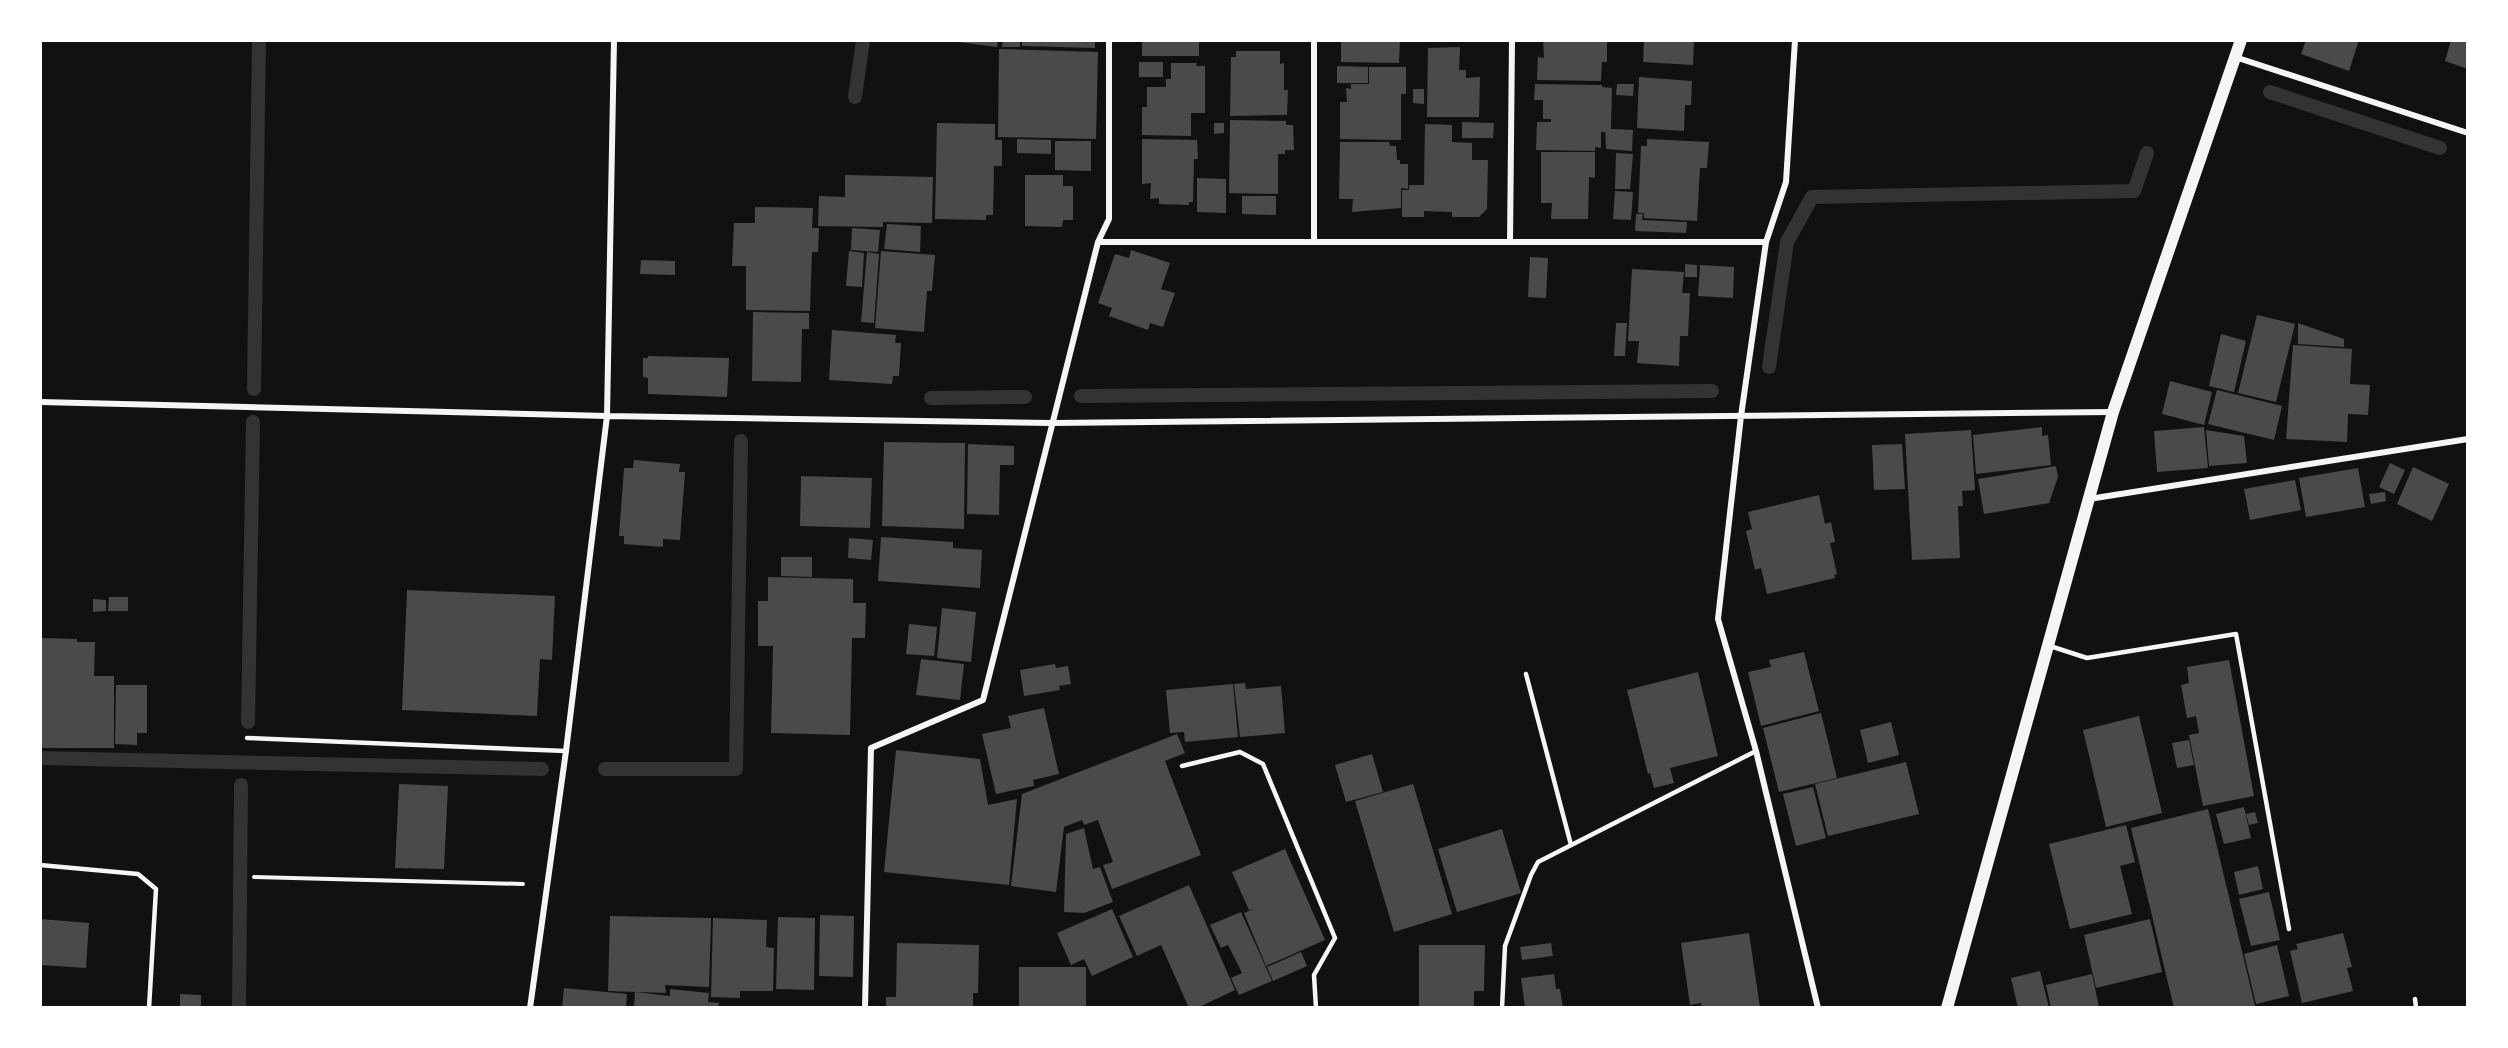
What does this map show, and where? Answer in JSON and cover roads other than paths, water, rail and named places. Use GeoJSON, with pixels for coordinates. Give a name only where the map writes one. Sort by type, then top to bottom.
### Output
{"type":"FeatureCollection","features":[{"type":"Feature","properties":{"kind":"main road"},"geometry":{"type":"LineString","coordinates":[[1947,1008],[2113,412],[2241,40]]}},
{"type":"Feature","properties":{"kind":"street"},"geometry":{"type":"LineString","coordinates":[[530,1008],[566,751],[607,416],[614,40]]}},
{"type":"Feature","properties":{"kind":"street"},"geometry":{"type":"LineString","coordinates":[[865,1008],[871,748],[983,700],[1098,242],[1109,219],[1109,40]]}},
{"type":"Feature","properties":{"kind":"street"},"geometry":{"type":"LineString","coordinates":[[1314,40],[1314,242]]}},
{"type":"Feature","properties":{"kind":"street"},"geometry":{"type":"LineString","coordinates":[[1510,242],[1512,40]]}},
{"type":"Feature","properties":{"kind":"street"},"geometry":{"type":"LineString","coordinates":[[1795,40],[1786,182],[1766,242],[1741,416],[1718,619],[1756,751],[1818,1008]]}},
{"type":"Feature","properties":{"kind":"street"},"geometry":{"type":"LineString","coordinates":[[2235,57],[2467,133],[2468,139]]}},
{"type":"Feature","properties":{"kind":"street"},"geometry":{"type":"LineString","coordinates":[[1098,242],[1766,242]]}},
{"type":"Feature","properties":{"kind":"street"},"geometry":{"type":"LineString","coordinates":[[40,402],[607,416],[1052,423],[2113,412]]}},
{"type":"Feature","properties":{"kind":"street"},"geometry":{"type":"LineString","coordinates":[[2089,500],[2468,439]]}},
{"type":"Feature","properties":{"kind":"lane"},"geometry":{"type":"LineString","coordinates":[[2048,646],[2087,658],[2236,634],[2289,929]]}},
{"type":"Feature","properties":{"kind":"lane"},"geometry":{"type":"LineString","coordinates":[[1526,674],[1571,845]]}},
{"type":"Feature","properties":{"kind":"lane"},"geometry":{"type":"LineString","coordinates":[[247,738],[566,751]]}},
{"type":"Feature","properties":{"kind":"lane"},"geometry":{"type":"LineString","coordinates":[[1502,1008],[1505,946],[1538,862],[1756,751]]}},
{"type":"Feature","properties":{"kind":"lane"},"geometry":{"type":"LineString","coordinates":[[1182,766],[1240,752],[1263,764],[1335,938],[1314,975],[1316,1008]]}},
{"type":"Feature","properties":{"kind":"lane"},"geometry":{"type":"LineString","coordinates":[[40,865],[138,874],[156,889],[149,1008]]}},
{"type":"Feature","properties":{"kind":"lane"},"geometry":{"type":"LineString","coordinates":[[2415,999],[2416,1008]]}},
{"type":"Feature","properties":{"kind":"waterway"},"geometry":{"type":"LineString","coordinates":[[254,389],[259,40]]}},
{"type":"Feature","properties":{"kind":"waterway"},"geometry":{"type":"LineString","coordinates":[[855,97],[863,40]]}},
{"type":"Feature","properties":{"kind":"waterway"},"geometry":{"type":"LineString","coordinates":[[2270,92],[2440,148]]}},
{"type":"Feature","properties":{"kind":"waterway"},"geometry":{"type":"LineString","coordinates":[[1769,367],[1787,242],[1812,197],[2134,191],[2147,153]]}},
{"type":"Feature","properties":{"kind":"waterway"},"geometry":{"type":"LineString","coordinates":[[1081,396],[1712,391]]}},
{"type":"Feature","properties":{"kind":"waterway"},"geometry":{"type":"LineString","coordinates":[[931,398],[1025,397]]}},
{"type":"Feature","properties":{"kind":"waterway"},"geometry":{"type":"LineString","coordinates":[[248,722],[253,422]]}},
{"type":"Feature","properties":{"kind":"waterway"},"geometry":{"type":"LineString","coordinates":[[605,769],[736,769],[741,441]]}},
{"type":"Feature","properties":{"kind":"waterway"},"geometry":{"type":"LineString","coordinates":[[40,758],[542,769]]}},
{"type":"Feature","properties":{"kind":"waterway"},"geometry":{"type":"LineString","coordinates":[[239,1008],[241,785]]}}]}
